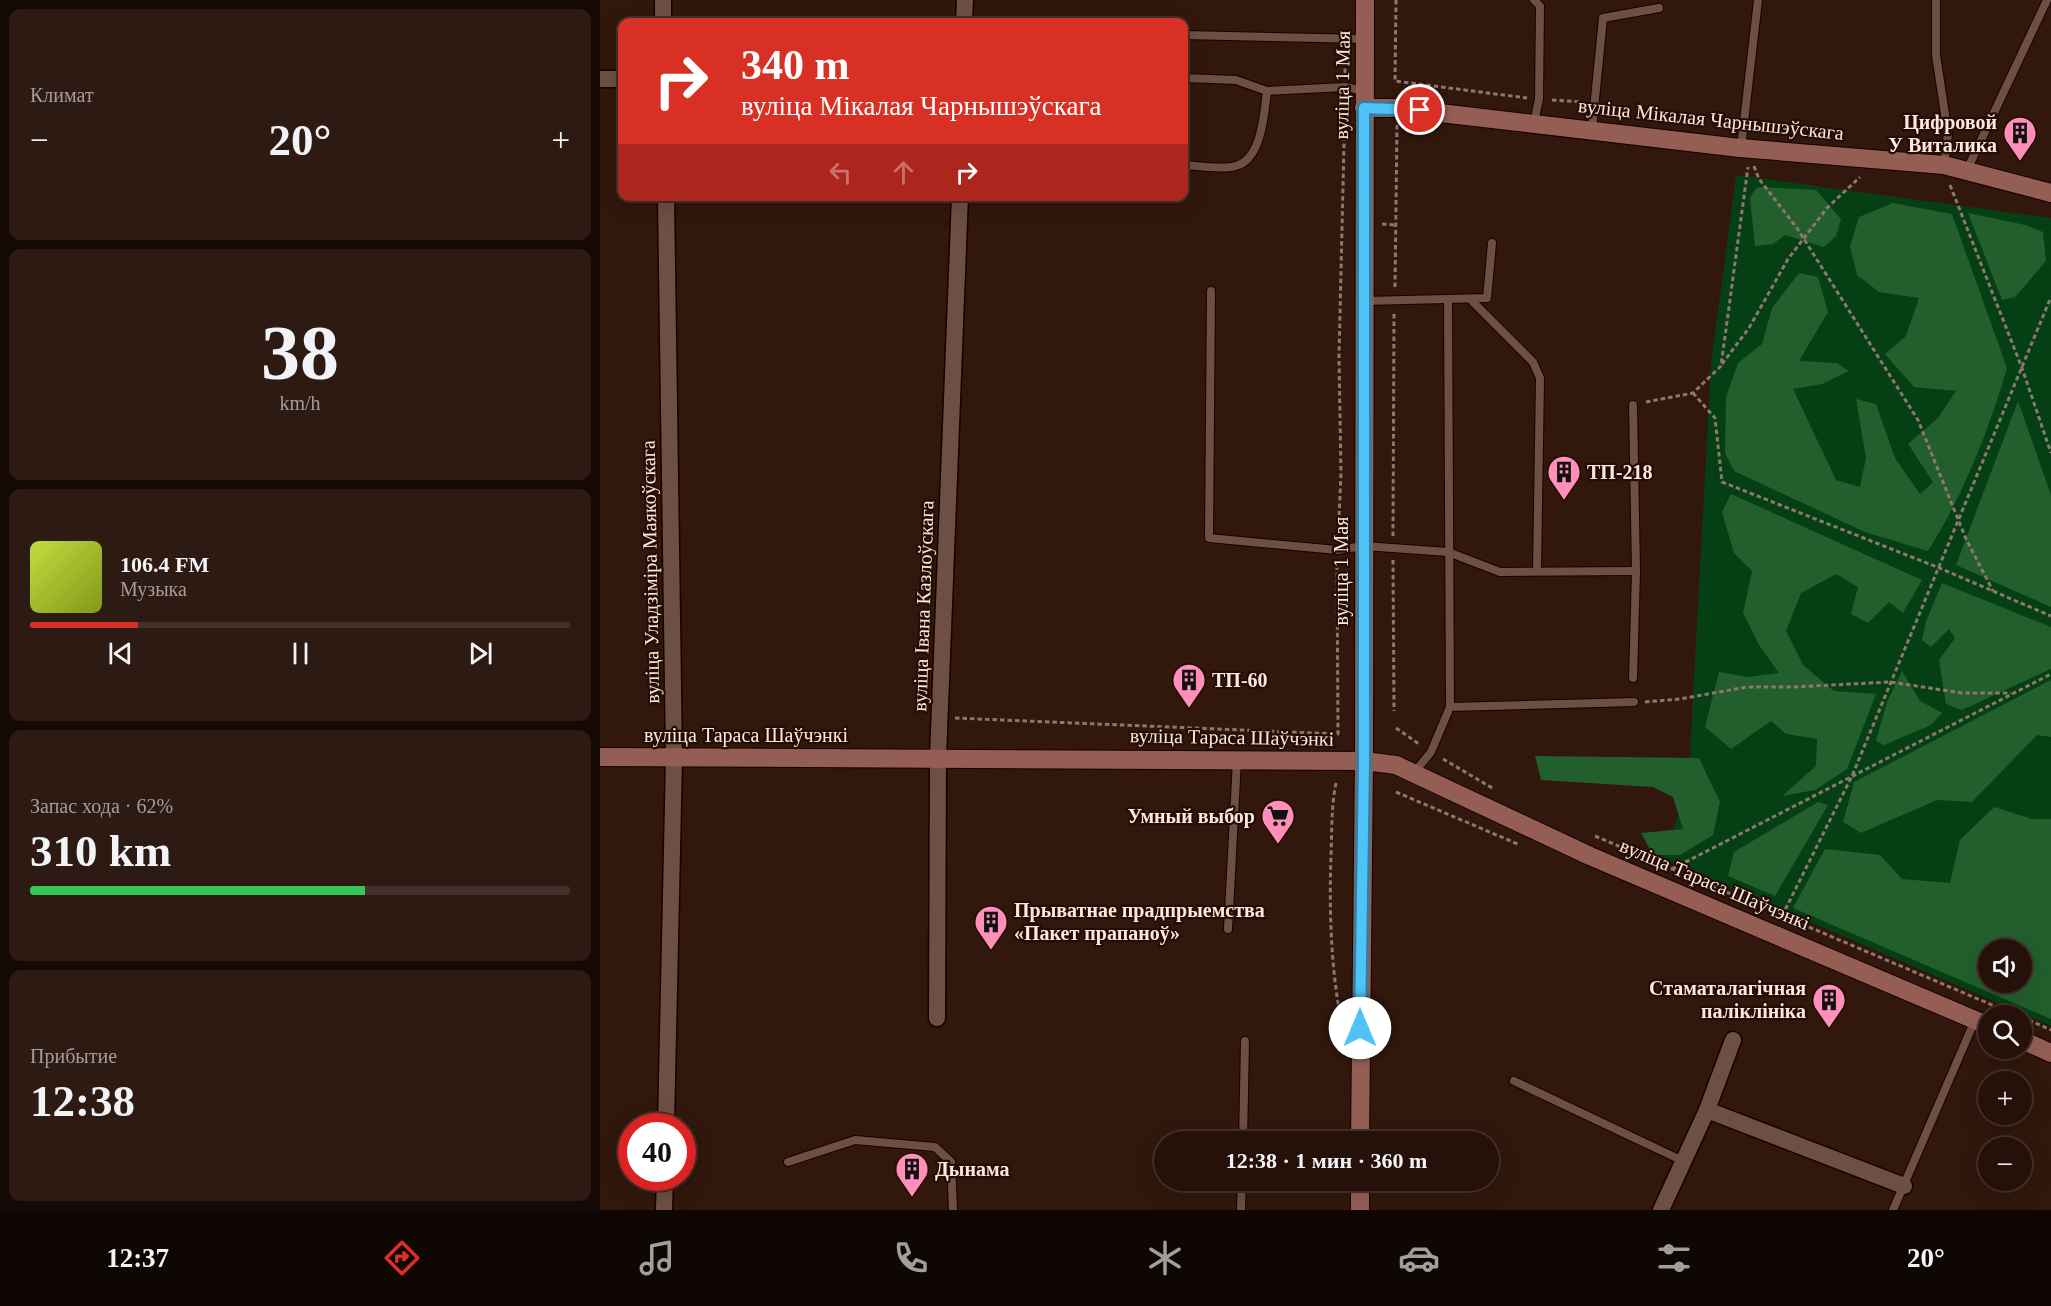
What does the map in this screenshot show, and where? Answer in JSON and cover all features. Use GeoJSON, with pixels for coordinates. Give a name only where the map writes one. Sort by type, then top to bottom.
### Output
{"type":"FeatureCollection","features":[{"type":"Feature","properties":{"kind":"street"},"geometry":{"type":"LineString","coordinates":[[663,0],[663,18]]}},
{"type":"Feature","properties":{"kind":"street"},"geometry":{"type":"LineString","coordinates":[[964,18],[965,0]]}},
{"type":"Feature","properties":{"kind":"street","name":"вуліца 1 Мая"},"geometry":{"type":"LineString","coordinates":[[1360,1131],[1364,761],[1365,0]]}},
{"type":"Feature","properties":{"kind":"street"},"geometry":{"type":"LineString","coordinates":[[600,79],[618,79]]}},
{"type":"Feature","properties":{"kind":"street","name":"вуліца Мікалая Чарнышэўскага"},"geometry":{"type":"LineString","coordinates":[[1364,99],[1397,108],[1740,148],[1944,165],[2051,193]]}},
{"type":"Feature","properties":{"kind":"street","name":"вуліца Уладзіміра Маякоўскага"},"geometry":{"type":"LineString","coordinates":[[666,201],[674,758],[666,1113]]}},
{"type":"Feature","properties":{"kind":"street","name":"вуліца Івана Казлоўскага"},"geometry":{"type":"LineString","coordinates":[[937,1018],[938,757],[960,201]]}},
{"type":"Feature","properties":{"kind":"street","name":"вуліца Тараса Шаўчэнкі"},"geometry":{"type":"LineString","coordinates":[[600,758],[1237,759],[1364,761],[1396,765],[1590,856],[1978,1021]]}},
{"type":"Feature","properties":{"kind":"street"},"geometry":{"type":"LineString","coordinates":[[1661,1210],[1707,1110],[1733,1040]]}},
{"type":"Feature","properties":{"kind":"street"},"geometry":{"type":"LineString","coordinates":[[2032,1045],[2051,1053]]}},
{"type":"Feature","properties":{"kind":"street"},"geometry":{"type":"LineString","coordinates":[[1707,1110],[1904,1186]]}},
{"type":"Feature","properties":{"kind":"street"},"geometry":{"type":"LineString","coordinates":[[664,1210],[665,1191]]}},
{"type":"Feature","properties":{"kind":"street"},"geometry":{"type":"LineString","coordinates":[[1360,1191],[1360,1210]]}},
{"type":"Feature","properties":{"kind":"lane"},"geometry":{"type":"LineString","coordinates":[[1534,0],[1540,6],[1539,99],[1534,123]]}},
{"type":"Feature","properties":{"kind":"lane"},"geometry":{"type":"LineString","coordinates":[[1740,148],[1758,0]]}},
{"type":"Feature","properties":{"kind":"lane"},"geometry":{"type":"LineString","coordinates":[[1936,0],[1936,55],[1948,134],[1944,165]]}},
{"type":"Feature","properties":{"kind":"lane"},"geometry":{"type":"LineString","coordinates":[[1967,170],[2047,0]]}},
{"type":"Feature","properties":{"kind":"lane"},"geometry":{"type":"LineString","coordinates":[[1592,129],[1603,18],[1659,8]]}},
{"type":"Feature","properties":{"kind":"lane"},"geometry":{"type":"LineString","coordinates":[[1188,35],[1365,39]]}},
{"type":"Feature","properties":{"kind":"lane"},"geometry":{"type":"LineString","coordinates":[[1188,78],[1236,80],[1267,91],[1345,87],[1364,99]]}},
{"type":"Feature","properties":{"kind":"lane"},"geometry":{"type":"LineString","coordinates":[[1188,165],[1233,168],[1246,159],[1262,137],[1267,91]]}},
{"type":"Feature","properties":{"kind":"lane"},"geometry":{"type":"LineString","coordinates":[[1365,300],[1487,298],[1492,243]]}},
{"type":"Feature","properties":{"kind":"lane"},"geometry":{"type":"LineString","coordinates":[[1211,291],[1209,538],[1337,550],[1364,546],[1448,552],[1500,572],[1636,571]]}},
{"type":"Feature","properties":{"kind":"lane"},"geometry":{"type":"LineString","coordinates":[[1413,774],[1431,752],[1450,707],[1448,299]]}},
{"type":"Feature","properties":{"kind":"lane"},"geometry":{"type":"LineString","coordinates":[[1470,299],[1533,362],[1540,378],[1537,572]]}},
{"type":"Feature","properties":{"kind":"lane"},"geometry":{"type":"LineString","coordinates":[[1633,405],[1636,571],[1633,678]]}},
{"type":"Feature","properties":{"kind":"lane"},"geometry":{"type":"LineString","coordinates":[[1450,707],[1634,702]]}},
{"type":"Feature","properties":{"kind":"lane"},"geometry":{"type":"LineString","coordinates":[[1228,929],[1237,759]]}},
{"type":"Feature","properties":{"kind":"lane"},"geometry":{"type":"LineString","coordinates":[[1893,1210],[1978,1031]]}},
{"type":"Feature","properties":{"kind":"lane"},"geometry":{"type":"LineString","coordinates":[[1243,1131],[1245,1041]]}},
{"type":"Feature","properties":{"kind":"lane"},"geometry":{"type":"LineString","coordinates":[[1514,1081],[1683,1161]]}},
{"type":"Feature","properties":{"kind":"lane"},"geometry":{"type":"LineString","coordinates":[[788,1162],[855,1140],[935,1147],[951,1162],[953,1210]]}},
{"type":"Feature","properties":{"kind":"lane"},"geometry":{"type":"LineString","coordinates":[[1241,1210],[1242,1191]]}},
{"type":"Feature","properties":{"kind":"path"},"geometry":{"type":"LineString","coordinates":[[1396,0],[1395,81],[1539,99],[1595,103]]}},
{"type":"Feature","properties":{"kind":"path"},"geometry":{"type":"LineString","coordinates":[[940,717],[1338,734],[1337,550],[1341,474],[1339,357],[1346,39]]}},
{"type":"Feature","properties":{"kind":"path"},"geometry":{"type":"LineString","coordinates":[[1394,711],[1393,548],[1397,125]]}},
{"type":"Feature","properties":{"kind":"path"},"geometry":{"type":"LineString","coordinates":[[1720,366],[1748,165],[1766,167]]}},
{"type":"Feature","properties":{"kind":"path"},"geometry":{"type":"LineString","coordinates":[[1944,165],[1950,186],[2022,368],[2051,453]]}},
{"type":"Feature","properties":{"kind":"path"},"geometry":{"type":"LineString","coordinates":[[1754,166],[1759,179],[1804,239],[1917,420],[1958,519],[1993,591]]}},
{"type":"Feature","properties":{"kind":"path"},"geometry":{"type":"LineString","coordinates":[[1848,175],[1871,178]]}},
{"type":"Feature","properties":{"kind":"path"},"geometry":{"type":"LineString","coordinates":[[1633,405],[1693,393],[1720,366],[1749,328],[1788,259],[1827,208],[1860,177]]}},
{"type":"Feature","properties":{"kind":"path"},"geometry":{"type":"LineString","coordinates":[[1939,184],[1962,188]]}},
{"type":"Feature","properties":{"kind":"path"},"geometry":{"type":"LineString","coordinates":[[1782,916],[1852,776],[2051,297]]}},
{"type":"Feature","properties":{"kind":"path"},"geometry":{"type":"LineString","coordinates":[[1693,393],[1715,418],[1722,482],[1937,567],[2051,616]]}},
{"type":"Feature","properties":{"kind":"path"},"geometry":{"type":"LineString","coordinates":[[1672,869],[2051,674]]}},
{"type":"Feature","properties":{"kind":"path"},"geometry":{"type":"LineString","coordinates":[[1634,702],[1680,699],[1747,687],[1890,682],[1962,693],[2014,693]]}},
{"type":"Feature","properties":{"kind":"path"},"geometry":{"type":"LineString","coordinates":[[1396,728],[1431,752],[1500,793]]}},
{"type":"Feature","properties":{"kind":"path"},"geometry":{"type":"LineString","coordinates":[[1336,783],[1332,800],[1330,892],[1333,983],[1343,1031]]}},
{"type":"Feature","properties":{"kind":"path"},"geometry":{"type":"LineString","coordinates":[[1585,832],[1994,1005]]}},
{"type":"Feature","properties":{"kind":"path"},"geometry":{"type":"LineString","coordinates":[[2032,1021],[2051,1030]]}},
{"type":"Feature","properties":{"kind":"green space"},"geometry":{"type":"Polygon","coordinates":[[[1736,175],[2051,218],[2051,1026],[2032,1018],[2032,1005],[2002,1005],[1662,858],[1688,789],[1711,364],[1736,175]]]}},
{"type":"Feature","properties":{"kind":"green space"},"geometry":{"type":"Polygon","coordinates":[[[1757,187],[1816,190],[1841,219],[1836,236],[1824,247],[1785,235],[1773,244],[1755,246],[1750,198],[1757,187]]]}},
{"type":"Feature","properties":{"kind":"green space"},"geometry":{"type":"Polygon","coordinates":[[[1893,203],[1952,214],[2007,368],[1974,462],[1953,508],[1928,551],[1865,532],[1734,471],[1725,453],[1726,397],[1738,363],[1762,344],[1772,308],[1799,273],[1818,277],[1828,312],[1799,361],[1837,363],[1849,371],[1822,384],[1793,389],[1836,480],[1860,487],[1866,458],[1856,399],[1876,404],[1895,458],[1920,494],[1933,482],[1908,444],[1938,418],[1956,391],[1914,387],[1885,354],[1906,336],[1919,298],[1879,292],[1857,275],[1850,246],[1859,217],[1893,203]]]}},
{"type":"Feature","properties":{"kind":"green space"},"geometry":{"type":"Polygon","coordinates":[[[1968,213],[2025,225],[2043,232],[2046,261],[2015,297],[2002,300],[1968,213]]]}},
{"type":"Feature","properties":{"kind":"green space"},"geometry":{"type":"Polygon","coordinates":[[[2018,401],[2051,495],[2051,607],[1956,565],[2018,401]]]}},
{"type":"Feature","properties":{"kind":"green space"},"geometry":{"type":"Polygon","coordinates":[[[1731,494],[1922,580],[1903,613],[1889,602],[1868,623],[1851,614],[1858,587],[1836,574],[1801,593],[1786,631],[1803,665],[1834,691],[1876,694],[1847,769],[1815,790],[1782,796],[1816,766],[1817,739],[1786,734],[1771,721],[1731,749],[1705,727],[1719,672],[1747,677],[1779,673],[1759,645],[1743,613],[1752,571],[1734,553],[1722,512],[1731,494]]]}},
{"type":"Feature","properties":{"kind":"green space"},"geometry":{"type":"Polygon","coordinates":[[[1942,583],[2051,627],[2051,669],[1962,710],[1946,704],[1939,660],[1955,638],[1949,629],[1931,647],[1922,640],[1926,621],[1942,583]]]}},
{"type":"Feature","properties":{"kind":"green space"},"geometry":{"type":"Polygon","coordinates":[[[1902,671],[1920,701],[1942,713],[1931,725],[1884,745],[1876,741],[1887,702],[1902,671]]]}},
{"type":"Feature","properties":{"kind":"green space"},"geometry":{"type":"Polygon","coordinates":[[[2051,680],[2051,737],[2037,735],[1972,802],[1937,800],[1861,833],[1843,822],[1854,782],[2051,680]]]}},
{"type":"Feature","properties":{"kind":"green space"},"geometry":{"type":"Polygon","coordinates":[[[1535,756],[1699,758],[1720,802],[1713,835],[1680,855],[1653,855],[1641,833],[1683,829],[1673,797],[1653,787],[1541,780],[1535,756]]]}},
{"type":"Feature","properties":{"kind":"green space"},"geometry":{"type":"Polygon","coordinates":[[[1818,802],[1828,805],[1775,896],[1728,876],[1734,852],[1818,802]]]}},
{"type":"Feature","properties":{"kind":"green space"},"geometry":{"type":"Polygon","coordinates":[[[1994,807],[2032,819],[2051,819],[2051,1019],[2032,1011],[2032,1005],[2018,1005],[1991,993],[2032,993],[2032,939],[1978,939],[1978,988],[1793,908],[1825,849],[1880,855],[1902,879],[1950,883],[1960,840],[1994,807]]]}},
{"type":"Feature","properties":{"kind":"place","name":"Цифровой У Виталика"},"geometry":{"type":"Point","coordinates":[2020,162]}},
{"type":"Feature","properties":{"kind":"place","name":"ТП-218"},"geometry":{"type":"Point","coordinates":[1564,501]}},
{"type":"Feature","properties":{"kind":"place","name":"ТП-60"},"geometry":{"type":"Point","coordinates":[1189,709]}},
{"type":"Feature","properties":{"kind":"place","name":"Умный выбор"},"geometry":{"type":"Point","coordinates":[1278,845]}},
{"type":"Feature","properties":{"kind":"place","name":"Прыватнае прадпрыемства «Пакет прапаноў»"},"geometry":{"type":"Point","coordinates":[991,951]}},
{"type":"Feature","properties":{"kind":"place","name":"Стаматалагічная паліклініка"},"geometry":{"type":"Point","coordinates":[1829,1029]}},
{"type":"Feature","properties":{"kind":"place","name":"Дынама"},"geometry":{"type":"Point","coordinates":[912,1198]}},
{"type":"Feature","properties":{"kind":"route"},"geometry":{"type":"LineString","coordinates":[[1360,1028],[1364,761],[1362,710],[1364,108],[1420,110]]}}]}
